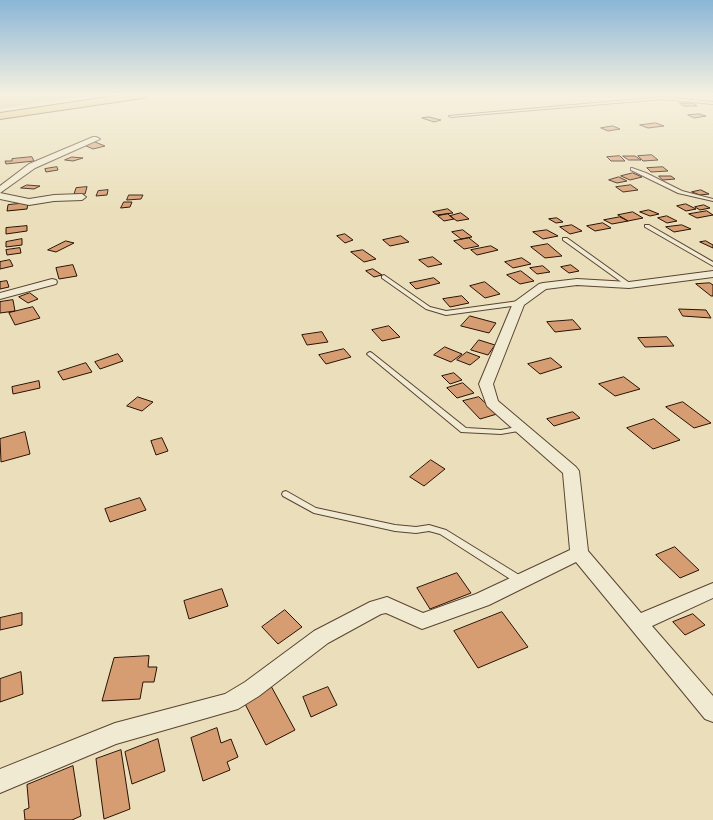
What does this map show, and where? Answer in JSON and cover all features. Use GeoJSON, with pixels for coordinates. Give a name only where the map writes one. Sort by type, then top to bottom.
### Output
{"type":"FeatureCollection","features":[{"type":"Feature","properties":{"kind":"street"},"geometry":{"type":"LineString","coordinates":[[0,190],[32,166],[96,139]]}},
{"type":"Feature","properties":{"kind":"street"},"geometry":{"type":"LineString","coordinates":[[0,196],[29,202],[82,196]]}},
{"type":"Feature","properties":{"kind":"street"},"geometry":{"type":"LineString","coordinates":[[713,274],[629,285],[577,282],[543,286],[519,303],[486,384],[492,404],[571,471],[580,553],[713,712]]}},
{"type":"Feature","properties":{"kind":"street"},"geometry":{"type":"LineString","coordinates":[[0,296],[52,282]]}},
{"type":"Feature","properties":{"kind":"street"},"geometry":{"type":"LineString","coordinates":[[0,781],[115,734],[230,702],[252,689],[321,637],[377,607],[387,605],[422,621],[447,614],[484,600],[580,553]]}},
{"type":"Feature","properties":{"kind":"street"},"geometry":{"type":"LineString","coordinates":[[639,624],[713,590]]}},
{"type":"Feature","properties":{"kind":"lane"},"geometry":{"type":"LineString","coordinates":[[632,169],[652,176],[660,183],[682,193],[713,200]]}},
{"type":"Feature","properties":{"kind":"lane"},"geometry":{"type":"LineString","coordinates":[[647,226],[713,264]]}},
{"type":"Feature","properties":{"kind":"lane"},"geometry":{"type":"LineString","coordinates":[[565,239],[629,285]]}},
{"type":"Feature","properties":{"kind":"lane"},"geometry":{"type":"LineString","coordinates":[[384,277],[428,308],[446,313],[519,303]]}},
{"type":"Feature","properties":{"kind":"lane"},"geometry":{"type":"LineString","coordinates":[[370,354],[464,430],[501,432],[521,428]]}},
{"type":"Feature","properties":{"kind":"lane"},"geometry":{"type":"LineString","coordinates":[[286,494],[314,510],[395,528],[416,530],[429,528],[443,532],[522,581]]}},
{"type":"Feature","properties":{"kind":"building"},"geometry":{"type":"Polygon","coordinates":[[[95,142],[105,146],[93,149],[84,145],[95,142]]]}},
{"type":"Feature","properties":{"kind":"building"},"geometry":{"type":"Polygon","coordinates":[[[652,155],[658,160],[643,161],[638,156],[652,155]]]}},
{"type":"Feature","properties":{"kind":"building"},"geometry":{"type":"Polygon","coordinates":[[[620,156],[625,161],[611,161],[607,157],[620,156]]]}},
{"type":"Feature","properties":{"kind":"building"},"geometry":{"type":"Polygon","coordinates":[[[623,156],[635,156],[641,160],[629,160],[623,156]]]}},
{"type":"Feature","properties":{"kind":"building"},"geometry":{"type":"Polygon","coordinates":[[[32,157],[34,161],[6,164],[5,161],[12,161],[12,159],[32,157]]]}},
{"type":"Feature","properties":{"kind":"building"},"geometry":{"type":"Polygon","coordinates":[[[72,157],[83,158],[73,161],[65,160],[72,157]]]}},
{"type":"Feature","properties":{"kind":"building"},"geometry":{"type":"Polygon","coordinates":[[[57,167],[58,170],[46,172],[45,169],[57,167]]]}},
{"type":"Feature","properties":{"kind":"building"},"geometry":{"type":"Polygon","coordinates":[[[663,167],[668,171],[651,172],[647,168],[663,167]]]}},
{"type":"Feature","properties":{"kind":"building"},"geometry":{"type":"Polygon","coordinates":[[[633,173],[642,177],[630,180],[621,176],[633,173]]]}},
{"type":"Feature","properties":{"kind":"building"},"geometry":{"type":"Polygon","coordinates":[[[659,176],[671,176],[675,179],[663,180],[659,176]]]}},
{"type":"Feature","properties":{"kind":"building"},"geometry":{"type":"Polygon","coordinates":[[[619,177],[627,181],[617,183],[609,180],[619,177]]]}},
{"type":"Feature","properties":{"kind":"building"},"geometry":{"type":"Polygon","coordinates":[[[27,185],[40,186],[34,189],[21,188],[27,185]]]}},
{"type":"Feature","properties":{"kind":"building"},"geometry":{"type":"Polygon","coordinates":[[[631,185],[638,190],[623,192],[616,187],[631,185]]]}},
{"type":"Feature","properties":{"kind":"building"},"geometry":{"type":"Polygon","coordinates":[[[87,187],[85,194],[74,194],[76,188],[87,187]]]}},
{"type":"Feature","properties":{"kind":"building"},"geometry":{"type":"Polygon","coordinates":[[[108,190],[107,195],[96,196],[98,191],[108,190]]]}},
{"type":"Feature","properties":{"kind":"building"},"geometry":{"type":"Polygon","coordinates":[[[701,190],[709,194],[700,195],[692,192],[701,190]]]}},
{"type":"Feature","properties":{"kind":"building"},"geometry":{"type":"Polygon","coordinates":[[[129,195],[143,195],[141,199],[127,200],[129,195]]]}},
{"type":"Feature","properties":{"kind":"building"},"geometry":{"type":"Polygon","coordinates":[[[124,202],[132,202],[130,207],[121,208],[124,202]]]}},
{"type":"Feature","properties":{"kind":"building"},"geometry":{"type":"Polygon","coordinates":[[[28,203],[27,209],[7,211],[8,205],[28,203]]]}},
{"type":"Feature","properties":{"kind":"building"},"geometry":{"type":"Polygon","coordinates":[[[686,204],[696,209],[686,211],[677,206],[686,204]]]}},
{"type":"Feature","properties":{"kind":"building"},"geometry":{"type":"Polygon","coordinates":[[[704,205],[710,208],[700,210],[695,207],[704,205]]]}},
{"type":"Feature","properties":{"kind":"building"},"geometry":{"type":"Polygon","coordinates":[[[448,209],[453,213],[437,215],[433,212],[448,209]]]}},
{"type":"Feature","properties":{"kind":"building"},"geometry":{"type":"Polygon","coordinates":[[[649,210],[659,214],[650,216],[640,212],[649,210]]]}},
{"type":"Feature","properties":{"kind":"building"},"geometry":{"type":"Polygon","coordinates":[[[707,211],[713,215],[697,218],[689,214],[707,211]]]}},
{"type":"Feature","properties":{"kind":"building"},"geometry":{"type":"Polygon","coordinates":[[[633,212],[643,218],[628,221],[618,215],[633,212]]]}},
{"type":"Feature","properties":{"kind":"building"},"geometry":{"type":"Polygon","coordinates":[[[461,213],[469,219],[457,221],[450,216],[461,213]]]}},
{"type":"Feature","properties":{"kind":"building"},"geometry":{"type":"Polygon","coordinates":[[[448,214],[454,219],[444,221],[438,216],[448,214]]]}},
{"type":"Feature","properties":{"kind":"building"},"geometry":{"type":"Polygon","coordinates":[[[667,216],[677,221],[667,223],[658,218],[667,216]]]}},
{"type":"Feature","properties":{"kind":"building"},"geometry":{"type":"Polygon","coordinates":[[[620,217],[628,221],[612,224],[604,220],[620,217]]]}},
{"type":"Feature","properties":{"kind":"building"},"geometry":{"type":"Polygon","coordinates":[[[557,218],[563,222],[556,223],[549,219],[557,218]]]}},
{"type":"Feature","properties":{"kind":"building"},"geometry":{"type":"Polygon","coordinates":[[[603,223],[611,228],[595,231],[587,226],[603,223]]]}},
{"type":"Feature","properties":{"kind":"building"},"geometry":{"type":"Polygon","coordinates":[[[572,225],[582,231],[570,234],[560,227],[572,225]]]}},
{"type":"Feature","properties":{"kind":"building"},"geometry":{"type":"Polygon","coordinates":[[[682,225],[691,229],[674,232],[666,227],[682,225]]]}},
{"type":"Feature","properties":{"kind":"building"},"geometry":{"type":"Polygon","coordinates":[[[27,226],[27,231],[6,234],[6,228],[27,226]]]}},
{"type":"Feature","properties":{"kind":"building"},"geometry":{"type":"Polygon","coordinates":[[[463,230],[472,237],[461,239],[452,232],[463,230]]]}},
{"type":"Feature","properties":{"kind":"building"},"geometry":{"type":"Polygon","coordinates":[[[547,230],[558,236],[543,239],[533,232],[547,230]]]}},
{"type":"Feature","properties":{"kind":"building"},"geometry":{"type":"Polygon","coordinates":[[[345,234],[353,240],[345,243],[337,236],[345,234]]]}},
{"type":"Feature","properties":{"kind":"building"},"geometry":{"type":"Polygon","coordinates":[[[401,236],[409,242],[390,246],[383,240],[401,236]]]}},
{"type":"Feature","properties":{"kind":"building"},"geometry":{"type":"Polygon","coordinates":[[[469,238],[479,246],[464,249],[454,241],[469,238]]]}},
{"type":"Feature","properties":{"kind":"building"},"geometry":{"type":"Polygon","coordinates":[[[22,239],[22,245],[6,247],[6,242],[22,239]]]}},
{"type":"Feature","properties":{"kind":"building"},"geometry":{"type":"Polygon","coordinates":[[[66,241],[74,243],[56,252],[48,250],[66,241]]]}},
{"type":"Feature","properties":{"kind":"building"},"geometry":{"type":"Polygon","coordinates":[[[706,241],[713,245],[713,248],[700,242],[706,241]]]}},
{"type":"Feature","properties":{"kind":"building"},"geometry":{"type":"Polygon","coordinates":[[[548,244],[562,256],[545,258],[531,247],[548,244]]]}},
{"type":"Feature","properties":{"kind":"building"},"geometry":{"type":"Polygon","coordinates":[[[491,246],[498,250],[477,255],[471,250],[491,246]]]}},
{"type":"Feature","properties":{"kind":"building"},"geometry":{"type":"Polygon","coordinates":[[[20,248],[21,253],[7,255],[6,250],[20,248]]]}},
{"type":"Feature","properties":{"kind":"building"},"geometry":{"type":"Polygon","coordinates":[[[363,250],[376,259],[364,262],[351,252],[363,250]]]}},
{"type":"Feature","properties":{"kind":"building"},"geometry":{"type":"Polygon","coordinates":[[[433,257],[442,264],[428,267],[419,260],[433,257]]]}},
{"type":"Feature","properties":{"kind":"building"},"geometry":{"type":"Polygon","coordinates":[[[522,258],[531,264],[513,268],[505,262],[522,258]]]}},
{"type":"Feature","properties":{"kind":"building"},"geometry":{"type":"Polygon","coordinates":[[[10,260],[13,266],[0,269],[0,262],[10,260]]]}},
{"type":"Feature","properties":{"kind":"building"},"geometry":{"type":"Polygon","coordinates":[[[73,265],[77,276],[59,279],[56,268],[73,265]]]}},
{"type":"Feature","properties":{"kind":"building"},"geometry":{"type":"Polygon","coordinates":[[[571,265],[579,271],[569,273],[561,267],[571,265]]]}},
{"type":"Feature","properties":{"kind":"building"},"geometry":{"type":"Polygon","coordinates":[[[543,266],[550,272],[537,274],[530,268],[543,266]]]}},
{"type":"Feature","properties":{"kind":"building"},"geometry":{"type":"Polygon","coordinates":[[[373,269],[382,275],[374,277],[366,271],[373,269]]]}},
{"type":"Feature","properties":{"kind":"building"},"geometry":{"type":"Polygon","coordinates":[[[521,271],[534,281],[520,284],[507,275],[521,271]]]}},
{"type":"Feature","properties":{"kind":"building"},"geometry":{"type":"Polygon","coordinates":[[[434,278],[440,283],[416,289],[410,283],[434,278]]]}},
{"type":"Feature","properties":{"kind":"building"},"geometry":{"type":"Polygon","coordinates":[[[7,281],[9,287],[0,289],[0,282],[7,281]]]}},
{"type":"Feature","properties":{"kind":"building"},"geometry":{"type":"Polygon","coordinates":[[[485,282],[500,294],[485,298],[470,286],[485,282]]]}},
{"type":"Feature","properties":{"kind":"building"},"geometry":{"type":"Polygon","coordinates":[[[710,283],[713,285],[713,296],[696,284],[710,283]]]}},
{"type":"Feature","properties":{"kind":"building"},"geometry":{"type":"Polygon","coordinates":[[[30,293],[38,299],[28,303],[19,297],[30,293]]]}},
{"type":"Feature","properties":{"kind":"building"},"geometry":{"type":"Polygon","coordinates":[[[462,296],[469,303],[450,307],[443,299],[462,296]]]}},
{"type":"Feature","properties":{"kind":"building"},"geometry":{"type":"Polygon","coordinates":[[[13,300],[15,311],[0,313],[0,302],[13,300]]]}},
{"type":"Feature","properties":{"kind":"building"},"geometry":{"type":"Polygon","coordinates":[[[33,307],[40,318],[15,325],[9,313],[33,307]]]}},
{"type":"Feature","properties":{"kind":"building"},"geometry":{"type":"Polygon","coordinates":[[[679,309],[706,310],[711,318],[683,316],[679,309]]]}},
{"type":"Feature","properties":{"kind":"building"},"geometry":{"type":"Polygon","coordinates":[[[470,316],[496,323],[489,333],[461,326],[470,316]]]}},
{"type":"Feature","properties":{"kind":"building"},"geometry":{"type":"Polygon","coordinates":[[[573,320],[581,329],[555,332],[547,322],[573,320]]]}},
{"type":"Feature","properties":{"kind":"building"},"geometry":{"type":"Polygon","coordinates":[[[389,326],[400,337],[382,341],[372,330],[389,326]]]}},
{"type":"Feature","properties":{"kind":"building"},"geometry":{"type":"Polygon","coordinates":[[[322,332],[328,342],[307,345],[302,335],[322,332]]]}},
{"type":"Feature","properties":{"kind":"building"},"geometry":{"type":"Polygon","coordinates":[[[667,337],[674,346],[645,347],[638,338],[667,337]]]}},
{"type":"Feature","properties":{"kind":"building"},"geometry":{"type":"Polygon","coordinates":[[[479,340],[495,345],[488,355],[471,350],[479,340]]]}},
{"type":"Feature","properties":{"kind":"building"},"geometry":{"type":"Polygon","coordinates":[[[445,347],[462,354],[451,362],[434,355],[445,347]]]}},
{"type":"Feature","properties":{"kind":"building"},"geometry":{"type":"Polygon","coordinates":[[[344,349],[351,357],[326,364],[319,355],[344,349]]]}},
{"type":"Feature","properties":{"kind":"building"},"geometry":{"type":"Polygon","coordinates":[[[467,352],[480,357],[470,365],[457,360],[467,352]]]}},
{"type":"Feature","properties":{"kind":"building"},"geometry":{"type":"Polygon","coordinates":[[[118,354],[123,361],[100,369],[95,362],[118,354]]]}},
{"type":"Feature","properties":{"kind":"building"},"geometry":{"type":"Polygon","coordinates":[[[551,358],[562,367],[540,374],[528,364],[551,358]]]}},
{"type":"Feature","properties":{"kind":"building"},"geometry":{"type":"Polygon","coordinates":[[[86,363],[92,372],[63,380],[58,372],[86,363]]]}},
{"type":"Feature","properties":{"kind":"building"},"geometry":{"type":"Polygon","coordinates":[[[454,373],[462,380],[450,384],[442,376],[454,373]]]}},
{"type":"Feature","properties":{"kind":"building"},"geometry":{"type":"Polygon","coordinates":[[[624,377],[640,389],[615,396],[599,384],[624,377]]]}},
{"type":"Feature","properties":{"kind":"building"},"geometry":{"type":"Polygon","coordinates":[[[39,381],[40,388],[13,394],[12,387],[39,381]]]}},
{"type":"Feature","properties":{"kind":"building"},"geometry":{"type":"Polygon","coordinates":[[[463,383],[474,393],[457,398],[447,388],[463,383]]]}},
{"type":"Feature","properties":{"kind":"building"},"geometry":{"type":"Polygon","coordinates":[[[138,397],[153,402],[142,411],[127,406],[138,397]]]}},
{"type":"Feature","properties":{"kind":"building"},"geometry":{"type":"Polygon","coordinates":[[[479,397],[497,414],[480,419],[463,401],[479,397]]]}},
{"type":"Feature","properties":{"kind":"building"},"geometry":{"type":"Polygon","coordinates":[[[683,402],[711,423],[694,428],[666,407],[683,402]]]}},
{"type":"Feature","properties":{"kind":"building"},"geometry":{"type":"Polygon","coordinates":[[[573,412],[580,418],[554,426],[547,419],[573,412]]]}},
{"type":"Feature","properties":{"kind":"building"},"geometry":{"type":"Polygon","coordinates":[[[654,419],[680,440],[653,449],[627,428],[654,419]]]}},
{"type":"Feature","properties":{"kind":"building"},"geometry":{"type":"Polygon","coordinates":[[[25,432],[30,454],[1,462],[0,439],[25,432]]]}},
{"type":"Feature","properties":{"kind":"building"},"geometry":{"type":"Polygon","coordinates":[[[162,438],[168,451],[156,455],[151,441],[162,438]]]}},
{"type":"Feature","properties":{"kind":"building"},"geometry":{"type":"Polygon","coordinates":[[[431,460],[445,469],[424,486],[410,477],[431,460]]]}},
{"type":"Feature","properties":{"kind":"building"},"geometry":{"type":"Polygon","coordinates":[[[140,498],[146,510],[110,522],[105,509],[140,498]]]}},
{"type":"Feature","properties":{"kind":"building"},"geometry":{"type":"Polygon","coordinates":[[[675,547],[699,570],[680,578],[656,555],[675,547]]]}},
{"type":"Feature","properties":{"kind":"building"},"geometry":{"type":"Polygon","coordinates":[[[457,573],[471,593],[430,609],[417,588],[457,573]]]}},
{"type":"Feature","properties":{"kind":"building"},"geometry":{"type":"Polygon","coordinates":[[[222,589],[228,606],[189,619],[184,601],[222,589]]]}},
{"type":"Feature","properties":{"kind":"building"},"geometry":{"type":"Polygon","coordinates":[[[285,610],[302,627],[278,644],[262,627],[285,610]]]}},
{"type":"Feature","properties":{"kind":"building"},"geometry":{"type":"Polygon","coordinates":[[[502,612],[528,647],[478,668],[454,631],[502,612]]]}},
{"type":"Feature","properties":{"kind":"building"},"geometry":{"type":"Polygon","coordinates":[[[22,613],[22,625],[0,630],[0,618],[22,613]]]}},
{"type":"Feature","properties":{"kind":"building"},"geometry":{"type":"Polygon","coordinates":[[[693,614],[705,625],[685,635],[673,622],[693,614]]]}},
{"type":"Feature","properties":{"kind":"building"},"geometry":{"type":"Polygon","coordinates":[[[149,656],[148,667],[157,667],[154,682],[143,682],[140,699],[102,701],[114,658],[149,656]]]}},
{"type":"Feature","properties":{"kind":"building"},"geometry":{"type":"Polygon","coordinates":[[[21,672],[23,694],[0,702],[0,679],[21,672]]]}},
{"type":"Feature","properties":{"kind":"building"},"geometry":{"type":"Polygon","coordinates":[[[271,686],[295,730],[266,745],[243,700],[271,686]]]}},
{"type":"Feature","properties":{"kind":"building"},"geometry":{"type":"Polygon","coordinates":[[[328,687],[337,705],[311,717],[303,697],[328,687]]]}},
{"type":"Feature","properties":{"kind":"building"},"geometry":{"type":"Polygon","coordinates":[[[217,728],[221,743],[231,739],[238,757],[227,762],[230,770],[203,781],[191,738],[217,728]]]}},
{"type":"Feature","properties":{"kind":"building"},"geometry":{"type":"Polygon","coordinates":[[[158,739],[165,771],[132,784],[125,752],[158,739]]]}},
{"type":"Feature","properties":{"kind":"building"},"geometry":{"type":"Polygon","coordinates":[[[121,750],[130,809],[104,819],[96,759],[121,750]]]}},
{"type":"Feature","properties":{"kind":"building"},"geometry":{"type":"Polygon","coordinates":[[[73,766],[81,816],[72,820],[25,820],[24,810],[29,808],[27,785],[73,766]]]}}]}
